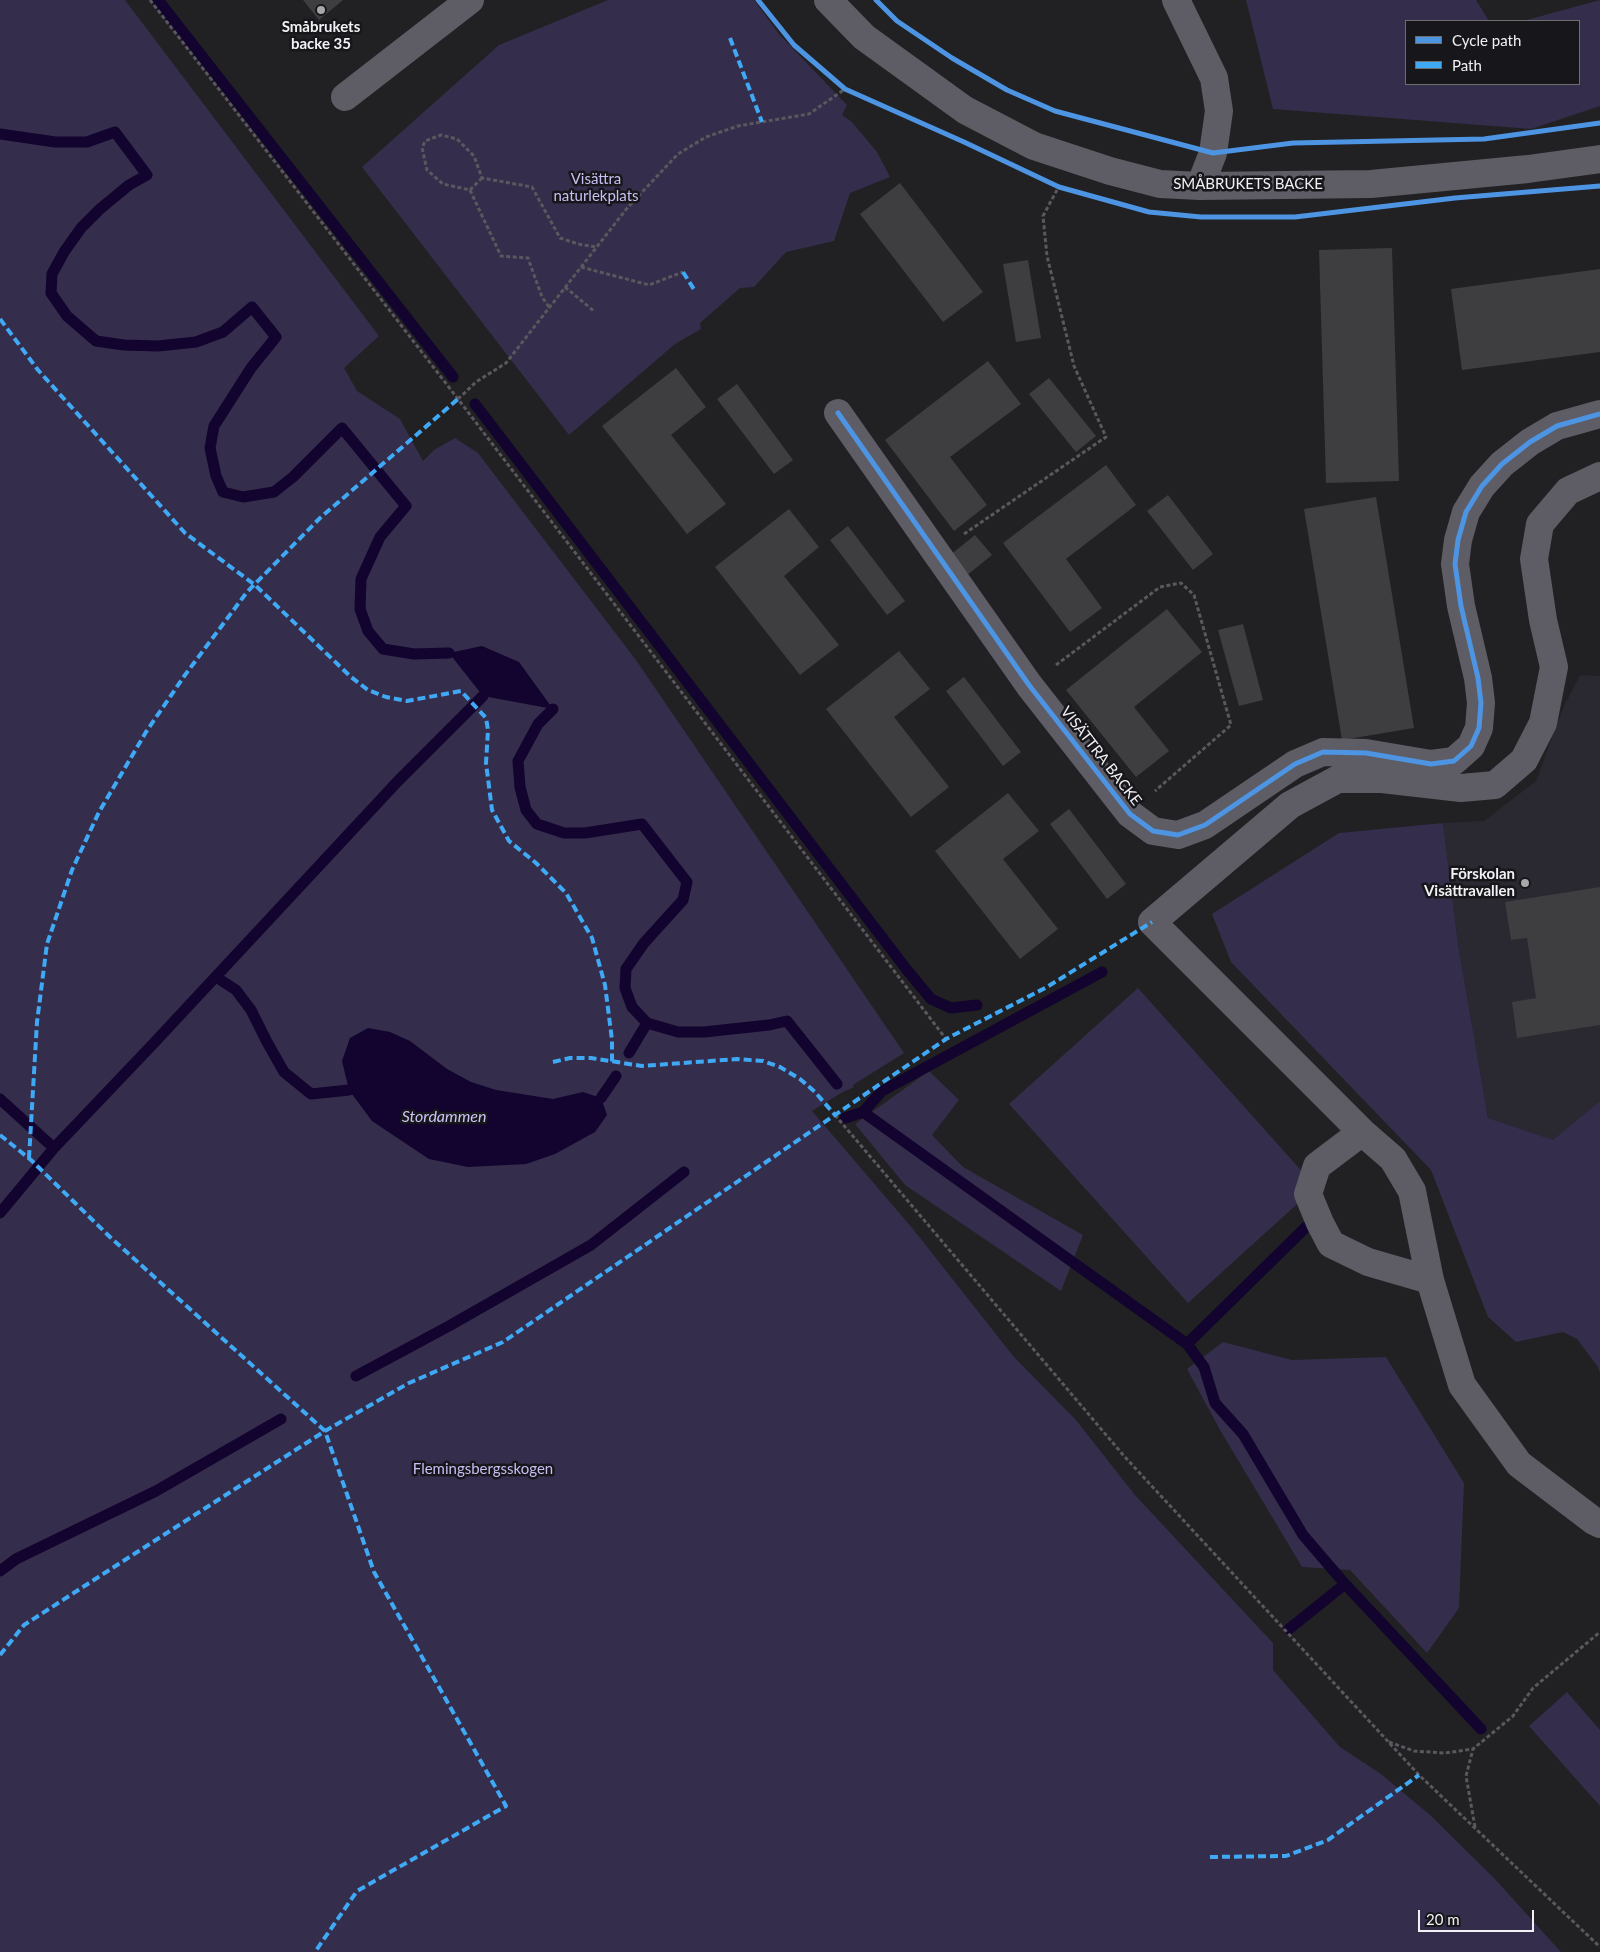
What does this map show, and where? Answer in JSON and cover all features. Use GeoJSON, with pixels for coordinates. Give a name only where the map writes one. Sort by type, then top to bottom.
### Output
{"type":"FeatureCollection","features":[{"type":"Feature","properties":{"kind":"street"},"geometry":{"type":"LineString","coordinates":[[345,98],[470,0]]}},
{"type":"Feature","properties":{"kind":"street","name":"SMÅBRUKETS BACKE"},"geometry":{"type":"LineString","coordinates":[[828,0],[864,37],[965,110],[1034,146],[1110,171],[1160,184],[1200,186],[1371,184],[1528,169],[1600,159]]}},
{"type":"Feature","properties":{"kind":"street"},"geometry":{"type":"LineString","coordinates":[[1176,0],[1214,78],[1219,111],[1212,153],[1200,186]]}},
{"type":"Feature","properties":{"kind":"street","name":"VISÄTTRA BACKE"},"geometry":{"type":"LineString","coordinates":[[838,413],[1029,685],[1130,814],[1153,831],[1178,835],[1204,825],[1295,764],[1323,752],[1366,753],[1431,764],[1454,761],[1471,746],[1479,728],[1481,703],[1478,678],[1461,606],[1455,564],[1458,540],[1466,512],[1482,486],[1502,464],[1530,442],[1557,426],[1600,414]]}},
{"type":"Feature","properties":{"kind":"street"},"geometry":{"type":"LineString","coordinates":[[1600,476],[1568,491],[1540,524],[1534,560],[1543,620],[1554,667],[1543,723],[1524,760],[1495,785],[1461,788],[1382,778],[1338,779],[1290,806],[1152,922],[1362,1132],[1393,1160],[1412,1192],[1430,1280],[1462,1385],[1519,1464],[1600,1524]]}},
{"type":"Feature","properties":{"kind":"street"},"geometry":{"type":"LineString","coordinates":[[1362,1132],[1317,1166],[1308,1194],[1320,1223],[1330,1244],[1368,1262],[1430,1280]]}},
{"type":"Feature","properties":{"kind":"path"},"geometry":{"type":"LineString","coordinates":[[150,0],[458,399],[946,1039]]}},
{"type":"Feature","properties":{"kind":"path"},"geometry":{"type":"LineString","coordinates":[[838,83],[854,93]]}},
{"type":"Feature","properties":{"kind":"path"},"geometry":{"type":"LineString","coordinates":[[458,399],[476,382],[506,364],[628,207],[678,154],[706,137],[738,126],[809,114],[845,89]]}},
{"type":"Feature","properties":{"kind":"path"},"geometry":{"type":"LineString","coordinates":[[470,190],[443,184],[427,170],[422,148],[425,141],[441,135],[458,139],[474,156],[482,178]]}},
{"type":"Feature","properties":{"kind":"path"},"geometry":{"type":"LineString","coordinates":[[482,178],[532,187],[560,238],[578,244],[597,247]]}},
{"type":"Feature","properties":{"kind":"path"},"geometry":{"type":"LineString","coordinates":[[470,190],[482,178]]}},
{"type":"Feature","properties":{"kind":"path"},"geometry":{"type":"LineString","coordinates":[[936,553],[1106,437],[1074,366],[1047,256],[1043,216],[1059,187],[1050,183]]}},
{"type":"Feature","properties":{"kind":"path"},"geometry":{"type":"LineString","coordinates":[[470,190],[501,256],[528,258],[542,297],[549,307]]}},
{"type":"Feature","properties":{"kind":"path"},"geometry":{"type":"LineString","coordinates":[[581,267],[649,285],[683,272]]}},
{"type":"Feature","properties":{"kind":"path"},"geometry":{"type":"LineString","coordinates":[[565,287],[595,312]]}},
{"type":"Feature","properties":{"kind":"path"},"geometry":{"type":"LineString","coordinates":[[1029,685],[1160,587],[1181,583],[1194,595],[1232,725],[1130,814]]}},
{"type":"Feature","properties":{"kind":"path"},"geometry":{"type":"LineString","coordinates":[[835,1115],[1124,1456],[1419,1775],[1600,1947]]}},
{"type":"Feature","properties":{"kind":"path"},"geometry":{"type":"LineString","coordinates":[[1475,1828],[1466,1776],[1474,1750],[1513,1716],[1534,1688],[1600,1632]]}},
{"type":"Feature","properties":{"kind":"path"},"geometry":{"type":"LineString","coordinates":[[1388,1742],[1414,1751],[1445,1753],[1474,1750]]}},
{"type":"Feature","properties":{"kind":"shaded area","name":"Förskolan Visättravallen"},"geometry":{"type":"Polygon","coordinates":[[[1580,675],[1600,676],[1600,1101],[1553,1141],[1488,1118],[1458,944],[1443,823],[1484,821],[1536,781],[1564,706],[1580,675]]]}},
{"type":"Feature","properties":{"kind":"green space","name":"Flemingsbergsskogen"},"geometry":{"type":"Polygon","coordinates":[[[0,0],[125,0],[379,336],[344,368],[357,391],[400,419],[423,461],[434,450],[455,438],[478,453],[636,660],[904,1053],[853,1085],[854,1087],[812,1111],[913,1229],[1014,1357],[1076,1420],[1135,1495],[1273,1643],[1273,1670],[1340,1747],[1381,1774],[1430,1815],[1494,1878],[1561,1952],[0,1952],[0,0]]]}},
{"type":"Feature","properties":{"kind":"green space","name":"Visättra naturlekplats"},"geometry":{"type":"Polygon","coordinates":[[[608,0],[754,0],[779,34],[847,105],[842,115],[852,122],[877,152],[890,177],[850,193],[834,241],[786,252],[754,287],[740,288],[700,323],[701,329],[675,344],[569,435],[362,167],[499,45],[608,0]]]}},
{"type":"Feature","properties":{"kind":"green space"},"geometry":{"type":"Polygon","coordinates":[[[1246,0],[1476,0],[1488,20],[1405,20],[1405,85],[1580,85],[1580,20],[1527,20],[1600,0],[1600,106],[1531,129],[1273,109],[1246,0]]]}},
{"type":"Feature","properties":{"kind":"green space"},"geometry":{"type":"Polygon","coordinates":[[[1443,823],[1458,944],[1488,1118],[1553,1140],[1600,1101],[1600,1373],[1598,1367],[1577,1339],[1563,1332],[1516,1342],[1488,1317],[1431,1170],[1231,962],[1212,914],[1339,833],[1443,823]]]}},
{"type":"Feature","properties":{"kind":"green space"},"geometry":{"type":"Polygon","coordinates":[[[1138,988],[1316,1187],[1188,1303],[1009,1104],[1138,988]]]}},
{"type":"Feature","properties":{"kind":"green space"},"geometry":{"type":"Polygon","coordinates":[[[929,1071],[959,1100],[932,1135],[963,1167],[1083,1235],[1061,1291],[905,1185],[855,1124],[929,1071]]]}},
{"type":"Feature","properties":{"kind":"green space"},"geometry":{"type":"Polygon","coordinates":[[[1223,1342],[1292,1360],[1386,1357],[1464,1483],[1459,1608],[1427,1653],[1350,1570],[1302,1567],[1220,1430],[1187,1369],[1223,1342]]]}},
{"type":"Feature","properties":{"kind":"green space"},"geometry":{"type":"Polygon","coordinates":[[[1567,1692],[1600,1730],[1600,1806],[1529,1726],[1567,1692]]]}},
{"type":"Feature","properties":{"kind":"water"},"geometry":{"type":"Polygon","coordinates":[[[482,646],[519,662],[553,709],[483,696],[449,653],[482,646]]]}},
{"type":"Feature","properties":{"kind":"water","name":"Stordammen"},"geometry":{"type":"Polygon","coordinates":[[[368,1028],[390,1032],[410,1041],[447,1069],[471,1082],[496,1090],[553,1099],[583,1092],[601,1098],[607,1115],[595,1132],[555,1154],[526,1164],[468,1167],[429,1159],[372,1121],[349,1090],[342,1061],[350,1038],[368,1028]]]}},
{"type":"Feature","properties":{"kind":"building","name":"Småbrukets backe 35"},"geometry":{"type":"Polygon","coordinates":[[[303,0],[343,0],[319,20],[303,0]]]}},
{"type":"Feature","properties":{"kind":"building"},"geometry":{"type":"Polygon","coordinates":[[[900,183],[983,292],[943,322],[860,214],[900,183]]]}},
{"type":"Feature","properties":{"kind":"building"},"geometry":{"type":"Polygon","coordinates":[[[1392,248],[1399,481],[1326,483],[1319,250],[1392,248]]]}},
{"type":"Feature","properties":{"kind":"building"},"geometry":{"type":"Polygon","coordinates":[[[1028,260],[1041,338],[1016,342],[1003,264],[1028,260]]]}},
{"type":"Feature","properties":{"kind":"building"},"geometry":{"type":"Polygon","coordinates":[[[1600,269],[1600,352],[1462,370],[1451,289],[1600,269]]]}},
{"type":"Feature","properties":{"kind":"building"},"geometry":{"type":"Polygon","coordinates":[[[988,361],[1021,404],[950,457],[987,505],[954,531],[885,440],[988,361]]]}},
{"type":"Feature","properties":{"kind":"building"},"geometry":{"type":"Polygon","coordinates":[[[676,368],[706,407],[671,435],[726,504],[687,534],[602,426],[676,368]]]}},
{"type":"Feature","properties":{"kind":"building"},"geometry":{"type":"Polygon","coordinates":[[[1049,378],[1096,436],[1076,452],[1029,394],[1049,378]]]}},
{"type":"Feature","properties":{"kind":"building"},"geometry":{"type":"Polygon","coordinates":[[[737,384],[793,460],[774,474],[717,399],[737,384]]]}},
{"type":"Feature","properties":{"kind":"building"},"geometry":{"type":"Polygon","coordinates":[[[1106,465],[1136,505],[1066,559],[1102,608],[1070,632],[1003,543],[1106,465]]]}},
{"type":"Feature","properties":{"kind":"building"},"geometry":{"type":"Polygon","coordinates":[[[1168,495],[1213,554],[1193,570],[1147,511],[1168,495]]]}},
{"type":"Feature","properties":{"kind":"building"},"geometry":{"type":"Polygon","coordinates":[[[1376,497],[1414,728],[1342,740],[1304,509],[1376,497]]]}},
{"type":"Feature","properties":{"kind":"building"},"geometry":{"type":"Polygon","coordinates":[[[789,509],[819,547],[784,576],[839,645],[800,675],[715,567],[789,509]]]}},
{"type":"Feature","properties":{"kind":"building"},"geometry":{"type":"Polygon","coordinates":[[[848,526],[905,601],[887,615],[830,540],[848,526]]]}},
{"type":"Feature","properties":{"kind":"building"},"geometry":{"type":"Polygon","coordinates":[[[975,535],[992,555],[966,576],[949,556],[975,535]]]}},
{"type":"Feature","properties":{"kind":"building"},"geometry":{"type":"Polygon","coordinates":[[[1167,609],[1202,652],[1134,707],[1169,751],[1136,777],[1066,690],[1167,609]]]}},
{"type":"Feature","properties":{"kind":"building"},"geometry":{"type":"Polygon","coordinates":[[[1243,624],[1263,700],[1239,706],[1218,630],[1243,624]]]}},
{"type":"Feature","properties":{"kind":"building"},"geometry":{"type":"Polygon","coordinates":[[[899,651],[930,689],[894,717],[949,787],[911,817],[826,709],[899,651]]]}},
{"type":"Feature","properties":{"kind":"building"},"geometry":{"type":"Polygon","coordinates":[[[964,677],[1021,752],[1003,766],[946,691],[964,677]]]}},
{"type":"Feature","properties":{"kind":"building"},"geometry":{"type":"Polygon","coordinates":[[[1008,793],[1039,831],[1003,859],[1058,929],[1020,959],[935,851],[1008,793]]]}},
{"type":"Feature","properties":{"kind":"building"},"geometry":{"type":"Polygon","coordinates":[[[1069,809],[1126,884],[1107,899],[1050,824],[1069,809]]]}},
{"type":"Feature","properties":{"kind":"building"},"geometry":{"type":"Polygon","coordinates":[[[1600,887],[1600,1025],[1517,1038],[1512,1002],[1536,998],[1527,938],[1511,940],[1505,902],[1600,887]]]}},
{"type":"Feature","properties":{"kind":"waterway"},"geometry":{"type":"LineString","coordinates":[[158,0],[453,377]]}},
{"type":"Feature","properties":{"kind":"waterway"},"geometry":{"type":"LineString","coordinates":[[0,134],[55,142],[87,142],[115,132],[147,175],[129,185],[81,228],[64,252],[52,274],[51,293],[67,316],[96,341],[124,345],[158,346],[196,342],[223,332],[252,307],[276,337],[251,368],[214,426],[210,448],[216,476],[223,492],[243,497],[274,492],[293,477],[342,428],[406,506],[380,537],[361,579],[360,609],[368,631],[383,649],[414,654],[449,653]]}},
{"type":"Feature","properties":{"kind":"waterway"},"geometry":{"type":"LineString","coordinates":[[475,404],[931,999],[951,1008],[977,1005]]}},
{"type":"Feature","properties":{"kind":"waterway"},"geometry":{"type":"LineString","coordinates":[[0,1213],[54,1148],[398,781],[483,696]]}},
{"type":"Feature","properties":{"kind":"waterway"},"geometry":{"type":"LineString","coordinates":[[553,709],[538,724],[518,761],[520,787],[526,810],[537,824],[564,833],[585,833],[642,824],[687,882],[683,900],[644,943],[626,969],[625,988],[632,1007],[647,1023],[678,1032],[704,1032],[769,1025],[787,1021],[837,1084]]}},
{"type":"Feature","properties":{"kind":"waterway"},"geometry":{"type":"LineString","coordinates":[[845,1118],[863,1112],[882,1091],[1102,972]]}},
{"type":"Feature","properties":{"kind":"waterway"},"geometry":{"type":"LineString","coordinates":[[216,977],[236,990],[251,1010],[284,1072],[311,1094],[349,1090]]}},
{"type":"Feature","properties":{"kind":"waterway"},"geometry":{"type":"LineString","coordinates":[[629,1053],[647,1023]]}},
{"type":"Feature","properties":{"kind":"waterway"},"geometry":{"type":"LineString","coordinates":[[601,1098],[616,1076]]}},
{"type":"Feature","properties":{"kind":"waterway"},"geometry":{"type":"LineString","coordinates":[[0,1099],[54,1148]]}},
{"type":"Feature","properties":{"kind":"waterway"},"geometry":{"type":"LineString","coordinates":[[863,1112],[1187,1344],[1204,1367],[1215,1403],[1243,1434],[1303,1535],[1345,1584],[1481,1729]]}},
{"type":"Feature","properties":{"kind":"waterway"},"geometry":{"type":"LineString","coordinates":[[356,1376],[449,1326],[591,1245],[684,1172]]}},
{"type":"Feature","properties":{"kind":"waterway"},"geometry":{"type":"LineString","coordinates":[[1187,1344],[1306,1227]]}},
{"type":"Feature","properties":{"kind":"waterway"},"geometry":{"type":"LineString","coordinates":[[0,1571],[16,1559],[156,1491],[281,1419]]}},
{"type":"Feature","properties":{"kind":"waterway"},"geometry":{"type":"LineString","coordinates":[[1289,1629],[1345,1584]]}},
{"type":"Feature","properties":{"kind":"marked path"},"geometry":{"type":"LineString","coordinates":[[730,38],[762,122]]}},
{"type":"Feature","properties":{"kind":"marked path"},"geometry":{"type":"LineString","coordinates":[[683,272],[695,291]]}},
{"type":"Feature","properties":{"kind":"marked path"},"geometry":{"type":"LineString","coordinates":[[0,319],[38,370],[185,533],[255,585],[351,677],[368,690],[386,697],[407,701],[461,691],[486,718],[488,730],[486,763],[492,810],[509,841],[536,863],[566,893],[592,938],[605,985],[612,1040],[612,1062]]}},
{"type":"Feature","properties":{"kind":"marked path"},"geometry":{"type":"LineString","coordinates":[[29,1158],[37,1022],[47,944],[72,870],[99,812],[146,732],[185,675],[247,592],[320,518],[458,399]]}},
{"type":"Feature","properties":{"kind":"marked path"},"geometry":{"type":"LineString","coordinates":[[0,1655],[24,1625],[325,1431],[409,1383],[503,1342],[946,1039],[1047,987],[1152,922]]}},
{"type":"Feature","properties":{"kind":"marked path"},"geometry":{"type":"LineString","coordinates":[[553,1062],[570,1058],[591,1058],[642,1066],[737,1059],[763,1061],[780,1067],[800,1079],[815,1092],[835,1115]]}},
{"type":"Feature","properties":{"kind":"marked path"},"geometry":{"type":"LineString","coordinates":[[0,1135],[31,1160],[110,1237],[325,1431],[374,1572],[506,1806],[357,1891],[315,1952]]}},
{"type":"Feature","properties":{"kind":"marked path"},"geometry":{"type":"LineString","coordinates":[[1210,1857],[1286,1856],[1328,1840],[1419,1775]]}},
{"type":"Feature","properties":{"kind":"cycle path"},"geometry":{"type":"LineString","coordinates":[[758,0],[794,45],[845,89],[1059,187],[1149,212],[1201,217],[1295,217],[1455,198],[1600,186]]}},
{"type":"Feature","properties":{"kind":"cycle path"},"geometry":{"type":"LineString","coordinates":[[876,0],[897,21],[952,58],[1007,90],[1055,111],[1213,153],[1293,143],[1484,139],[1600,123]]}},
{"type":"Feature","properties":{"kind":"cycle path"},"geometry":{"type":"LineString","coordinates":[[838,413],[1029,685],[1130,814],[1153,831],[1178,835],[1205,825],[1295,764],[1323,752],[1366,753],[1431,764],[1454,761],[1471,746],[1479,728],[1481,703],[1478,678],[1461,606],[1455,564],[1458,540],[1466,512],[1482,486],[1502,464],[1530,442],[1557,426],[1600,414]]}},
{"type":"Feature","properties":{"kind":"place","name":"Småbrukets backe 35"},"geometry":{"type":"Point","coordinates":[321,10]}},
{"type":"Feature","properties":{"kind":"place","name":"Förskolan Visättravallen"},"geometry":{"type":"Point","coordinates":[1525,883]}}]}
